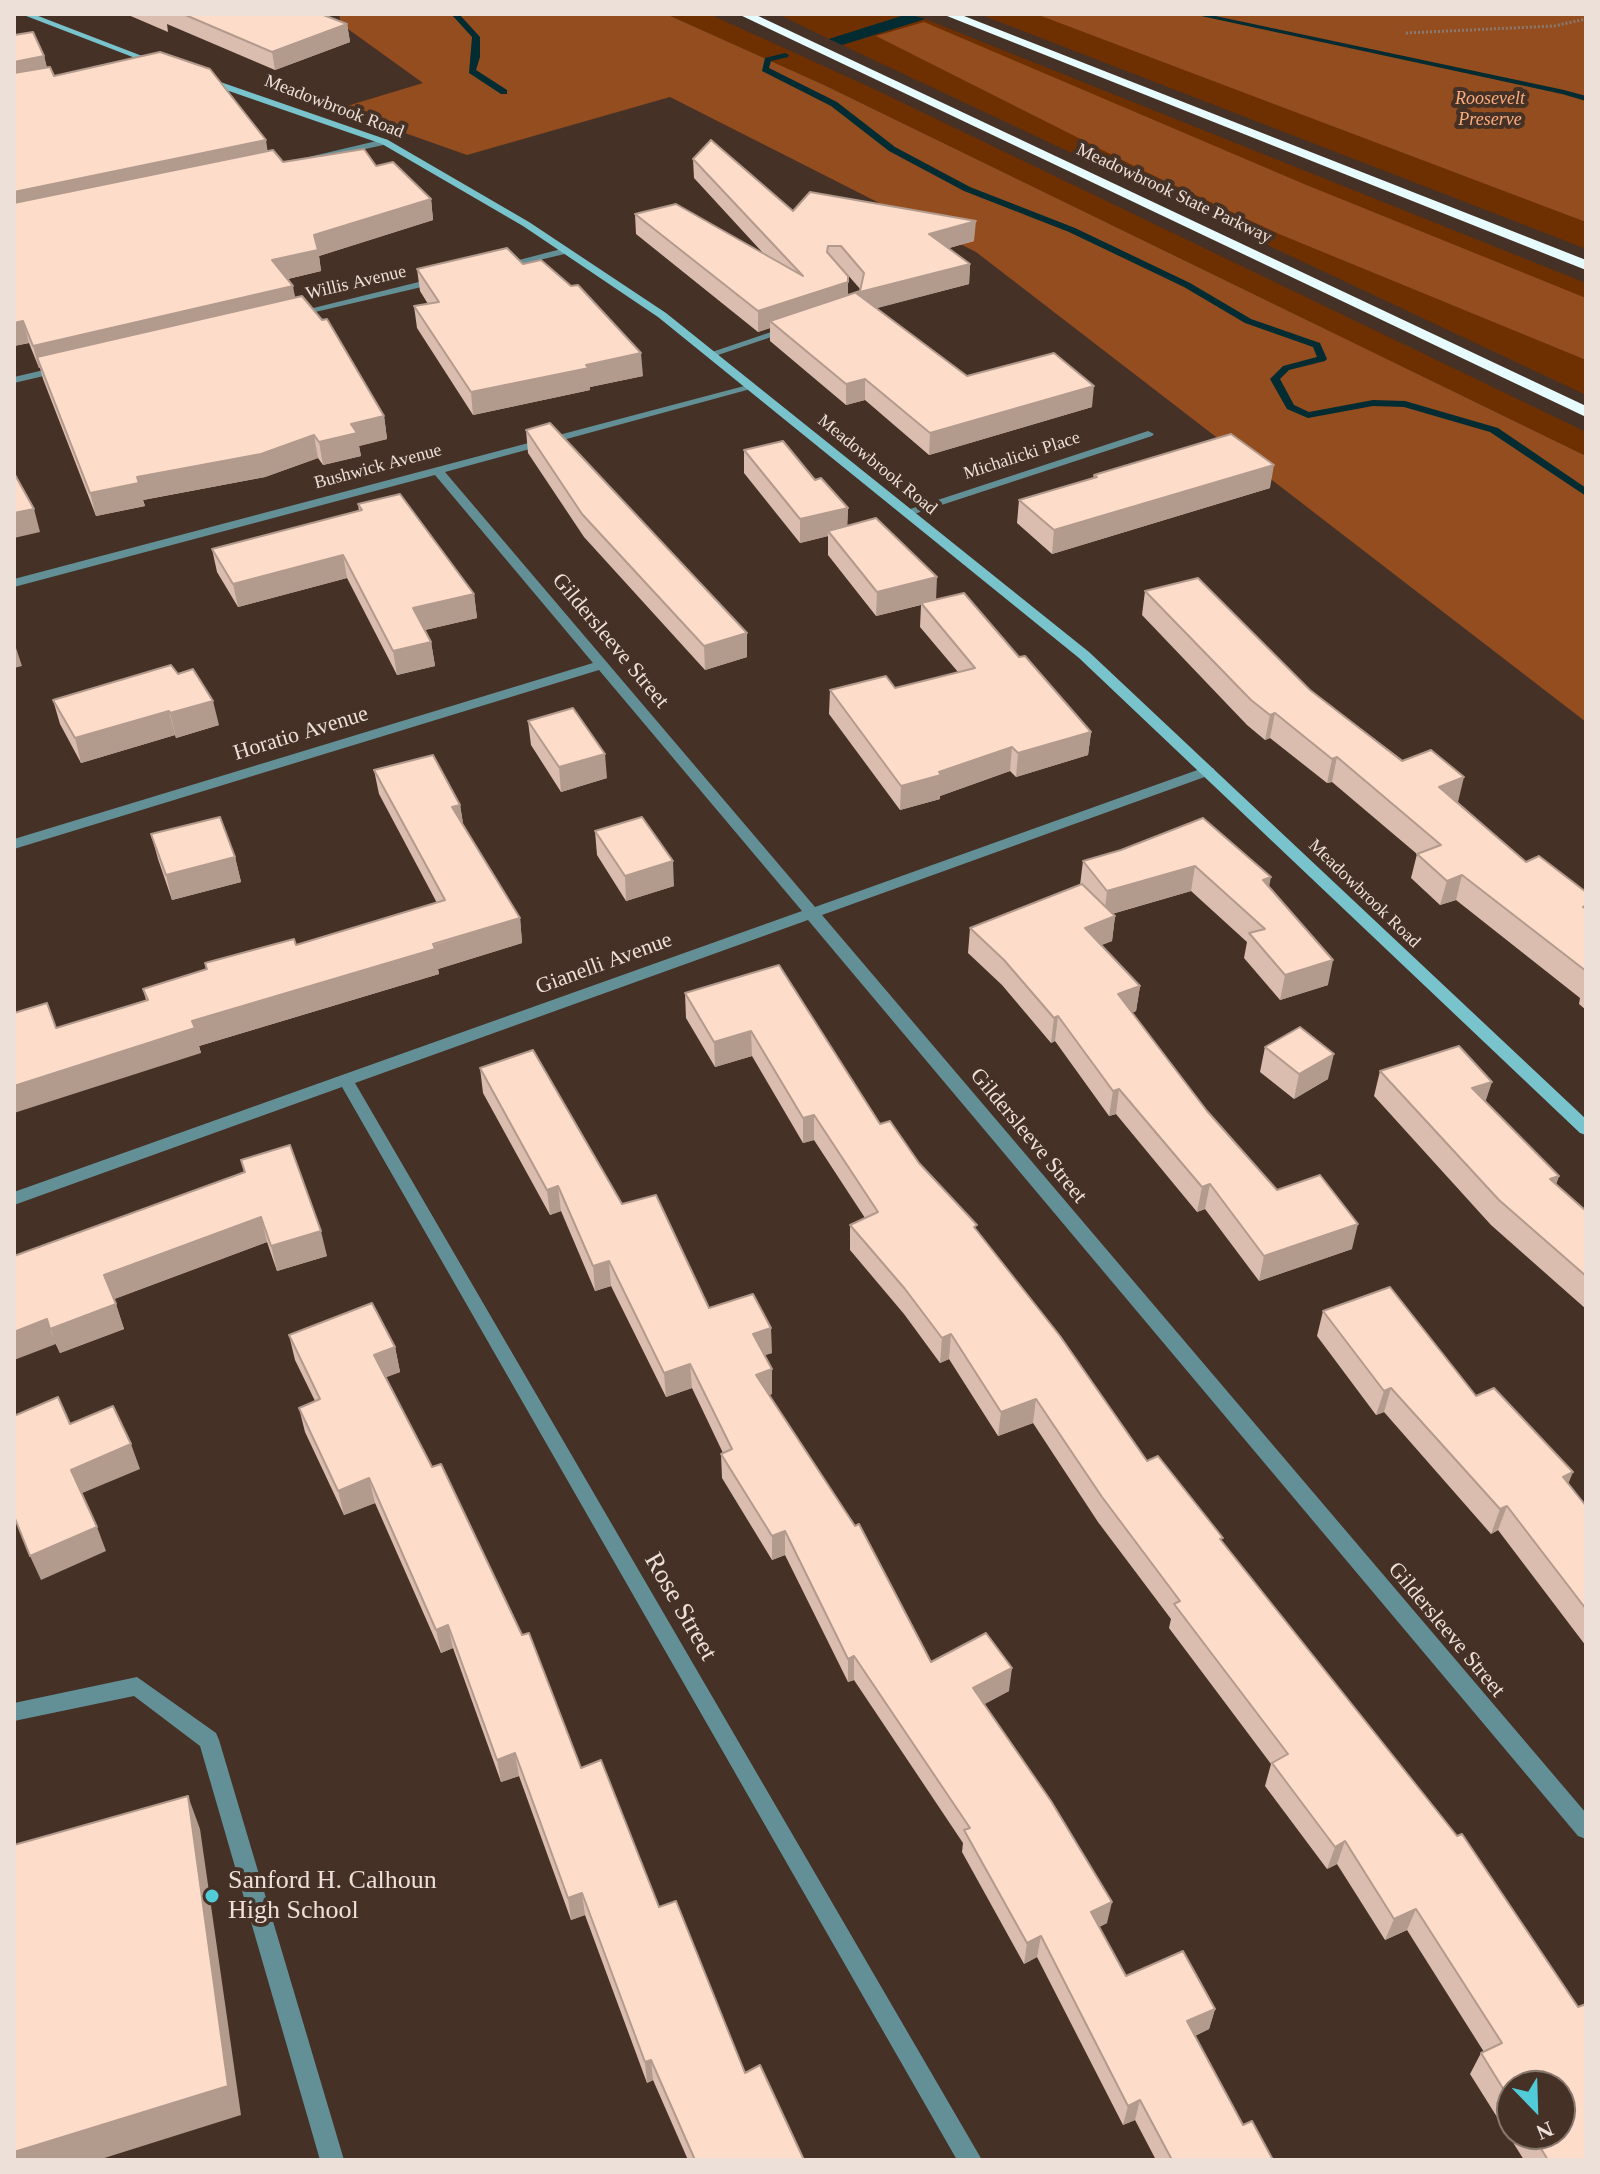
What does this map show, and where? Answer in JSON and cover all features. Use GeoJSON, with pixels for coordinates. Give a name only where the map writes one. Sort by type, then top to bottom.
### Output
{"type":"FeatureCollection","features":[{"type":"Feature","properties":{"kind":"highway","name":"Meadowbrook State Parkway"},"geometry":{"type":"LineString","coordinates":[[744,14],[1586,412]]}},
{"type":"Feature","properties":{"kind":"highway"},"geometry":{"type":"LineString","coordinates":[[948,14],[1586,265]]}},
{"type":"Feature","properties":{"kind":"street"},"geometry":{"type":"LineString","coordinates":[[33,15],[169,67]]}},
{"type":"Feature","properties":{"kind":"street"},"geometry":{"type":"LineString","coordinates":[[139,65],[154,62]]}},
{"type":"Feature","properties":{"kind":"street","name":"Meadowbrook Road"},"geometry":{"type":"LineString","coordinates":[[184,72],[385,142],[526,224],[662,315],[1084,655],[1586,1129]]}},
{"type":"Feature","properties":{"kind":"street"},"geometry":{"type":"LineString","coordinates":[[292,162],[385,142]]}},
{"type":"Feature","properties":{"kind":"street"},"geometry":{"type":"LineString","coordinates":[[491,268],[565,251]]}},
{"type":"Feature","properties":{"kind":"street","name":"Willis Avenue"},"geometry":{"type":"LineString","coordinates":[[276,318],[445,279]]}},
{"type":"Feature","properties":{"kind":"street"},"geometry":{"type":"LineString","coordinates":[[711,354],[796,327]]}},
{"type":"Feature","properties":{"kind":"street"},"geometry":{"type":"LineString","coordinates":[[14,380],[76,365]]}},
{"type":"Feature","properties":{"kind":"street","name":"Bushwick Avenue"},"geometry":{"type":"LineString","coordinates":[[14,583],[752,387]]}},
{"type":"Feature","properties":{"kind":"street","name":"Michalicki Place"},"geometry":{"type":"LineString","coordinates":[[907,512],[1148,434]]}},
{"type":"Feature","properties":{"kind":"street","name":"Gildersleeve Street"},"geometry":{"type":"LineString","coordinates":[[437,470],[1586,1829]]}},
{"type":"Feature","properties":{"kind":"street","name":"Horatio Avenue"},"geometry":{"type":"LineString","coordinates":[[14,844],[602,665]]}},
{"type":"Feature","properties":{"kind":"street","name":"Gianelli Avenue"},"geometry":{"type":"LineString","coordinates":[[14,1199],[1208,771]]}},
{"type":"Feature","properties":{"kind":"street","name":"Rose Street"},"geometry":{"type":"LineString","coordinates":[[346,1080],[970,2160]]}},
{"type":"Feature","properties":{"kind":"street"},"geometry":{"type":"LineString","coordinates":[[14,1712],[137,1686],[209,1740],[332,2160]]}},
{"type":"Feature","properties":{"kind":"path"},"geometry":{"type":"LineString","coordinates":[[1406,33],[1554,26],[1586,19]]}},
{"type":"Feature","properties":{"kind":"green space"},"geometry":{"type":"Polygon","coordinates":[[[339,14],[666,14],[824,85],[1586,456],[1586,722],[976,252],[670,97],[467,155],[337,109],[423,83],[341,24],[339,14]]]}},
{"type":"Feature","properties":{"kind":"green space"},"geometry":{"type":"Polygon","coordinates":[[[666,14],[709,14],[874,89],[1586,432],[1586,456],[824,85],[666,14]]]}},
{"type":"Feature","properties":{"kind":"green space"},"geometry":{"type":"Polygon","coordinates":[[[778,14],[908,14],[829,39],[778,14]]]}},
{"type":"Feature","properties":{"kind":"green space","name":"Roosevelt Preserve"},"geometry":{"type":"Polygon","coordinates":[[[979,14],[1586,14],[1586,249],[1540,231],[979,14]]]}},
{"type":"Feature","properties":{"kind":"green space","name":"Roosevelt Preserve"},"geometry":{"type":"Polygon","coordinates":[[[1036,14],[1586,14],[1586,222],[1036,14]]]}},
{"type":"Feature","properties":{"kind":"green space"},"geometry":{"type":"Polygon","coordinates":[[[925,19],[1586,283],[1586,395],[842,45],[925,19]]]}},
{"type":"Feature","properties":{"kind":"green space"},"geometry":{"type":"Polygon","coordinates":[[[924,22],[1304,184],[1586,298],[1586,360],[1279,234],[1148,173],[876,36],[924,22]]]}},
{"type":"Feature","properties":{"kind":"water"},"geometry":{"type":"Polygon","coordinates":[[[908,14],[925,19],[842,45],[829,39],[908,14]]]}},
{"type":"Feature","properties":{"kind":"building"},"geometry":{"type":"Polygon","coordinates":[[[183,14],[321,14],[347,24],[272,52],[183,14]]]}},
{"type":"Feature","properties":{"kind":"building"},"geometry":{"type":"Polygon","coordinates":[[[33,32],[44,56],[14,62],[14,35],[33,32]]]}},
{"type":"Feature","properties":{"kind":"building"},"geometry":{"type":"Polygon","coordinates":[[[160,52],[210,69],[266,140],[14,192],[14,73],[50,67],[54,76],[160,52]]]}},
{"type":"Feature","properties":{"kind":"building"},"geometry":{"type":"Polygon","coordinates":[[[711,140],[793,211],[810,192],[976,221],[929,234],[970,264],[856,293],[967,376],[1054,353],[1094,386],[930,433],[865,379],[846,384],[770,321],[860,291],[864,273],[841,246],[828,246],[827,252],[848,276],[848,282],[758,311],[635,214],[676,204],[803,276],[693,159],[711,140]]]}},
{"type":"Feature","properties":{"kind":"building"},"geometry":{"type":"Polygon","coordinates":[[[364,149],[376,166],[393,162],[431,199],[314,235],[318,250],[272,260],[293,286],[33,346],[23,321],[14,323],[14,203],[273,150],[283,162],[364,149]]]}},
{"type":"Feature","properties":{"kind":"building"},"geometry":{"type":"Polygon","coordinates":[[[507,248],[523,264],[541,260],[571,286],[578,285],[641,353],[586,365],[589,368],[471,392],[414,306],[439,302],[417,269],[507,248]]]}},
{"type":"Feature","properties":{"kind":"building"},"geometry":{"type":"Polygon","coordinates":[[[302,296],[322,320],[327,319],[384,416],[351,424],[357,433],[319,442],[314,435],[261,454],[137,477],[139,483],[90,493],[37,357],[302,296]]]}},
{"type":"Feature","properties":{"kind":"building"},"geometry":{"type":"Polygon","coordinates":[[[550,423],[747,633],[704,646],[582,514],[526,430],[550,423]]]}},
{"type":"Feature","properties":{"kind":"building"},"geometry":{"type":"Polygon","coordinates":[[[1231,434],[1274,465],[1054,530],[1019,500],[1097,477],[1094,475],[1231,434]]]}},
{"type":"Feature","properties":{"kind":"building"},"geometry":{"type":"Polygon","coordinates":[[[783,441],[815,480],[821,478],[848,508],[800,519],[744,450],[783,441]]]}},
{"type":"Feature","properties":{"kind":"building"},"geometry":{"type":"Polygon","coordinates":[[[14,473],[34,509],[14,513],[14,473]]]}},
{"type":"Feature","properties":{"kind":"building"},"geometry":{"type":"Polygon","coordinates":[[[400,494],[474,594],[413,608],[431,642],[393,651],[343,555],[233,584],[212,549],[362,510],[358,504],[400,494]]]}},
{"type":"Feature","properties":{"kind":"building"},"geometry":{"type":"Polygon","coordinates":[[[876,518],[937,577],[877,592],[828,531],[876,518]]]}},
{"type":"Feature","properties":{"kind":"building"},"geometry":{"type":"Polygon","coordinates":[[[1198,578],[1310,690],[1402,761],[1431,750],[1464,777],[1439,787],[1526,862],[1539,856],[1586,892],[1586,905],[1583,907],[1586,909],[1586,971],[1462,875],[1447,881],[1417,854],[1441,845],[1337,757],[1332,759],[1275,713],[1270,715],[1251,700],[1145,591],[1198,578]]]}},
{"type":"Feature","properties":{"kind":"building"},"geometry":{"type":"Polygon","coordinates":[[[964,593],[1019,657],[1025,656],[1091,732],[1018,753],[1012,747],[939,772],[941,775],[901,786],[830,690],[886,676],[895,688],[975,668],[921,603],[964,593]]]}},
{"type":"Feature","properties":{"kind":"building"},"geometry":{"type":"Polygon","coordinates":[[[171,665],[178,674],[193,669],[213,701],[75,738],[53,700],[171,665]]]}},
{"type":"Feature","properties":{"kind":"building"},"geometry":{"type":"Polygon","coordinates":[[[573,708],[605,754],[559,767],[528,721],[573,708]]]}},
{"type":"Feature","properties":{"kind":"building"},"geometry":{"type":"Polygon","coordinates":[[[433,755],[460,805],[452,807],[520,918],[433,944],[435,949],[192,1021],[195,1028],[14,1086],[14,1013],[47,1003],[56,1028],[148,1000],[143,989],[207,969],[205,963],[294,939],[296,945],[445,900],[374,770],[433,755]]]}},
{"type":"Feature","properties":{"kind":"building"},"geometry":{"type":"Polygon","coordinates":[[[220,817],[235,857],[166,875],[151,834],[220,817]]]}},
{"type":"Feature","properties":{"kind":"building"},"geometry":{"type":"Polygon","coordinates":[[[642,817],[673,861],[625,876],[595,831],[642,817]]]}},
{"type":"Feature","properties":{"kind":"building"},"geometry":{"type":"Polygon","coordinates":[[[1203,818],[1271,877],[1263,880],[1333,960],[1285,975],[1249,933],[1265,929],[1195,866],[1107,891],[1083,861],[1121,850],[1203,818]]]}},
{"type":"Feature","properties":{"kind":"building"},"geometry":{"type":"Polygon","coordinates":[[[1082,884],[1115,916],[1085,928],[1140,986],[1118,994],[1207,1111],[1277,1190],[1320,1175],[1358,1224],[1264,1256],[1210,1184],[1202,1187],[1119,1089],[1113,1091],[1058,1016],[1054,1018],[1004,960],[970,928],[1082,884]]]}},
{"type":"Feature","properties":{"kind":"building"},"geometry":{"type":"Polygon","coordinates":[[[779,965],[880,1124],[890,1121],[919,1163],[977,1225],[974,1227],[1060,1336],[1147,1461],[1158,1456],[1223,1538],[1220,1539],[1457,1836],[1462,1834],[1578,2007],[1586,2004],[1586,2160],[1548,2160],[1542,2150],[1576,2150],[1576,2070],[1496,2070],[1496,2077],[1481,2053],[1502,2043],[1416,1909],[1394,1919],[1345,1841],[1335,1847],[1272,1763],[1288,1754],[1174,1604],[1180,1601],[1102,1497],[1036,1399],[1001,1412],[951,1334],[942,1338],[850,1225],[878,1212],[814,1115],[803,1118],[751,1031],[714,1042],[685,993],[779,965]]]}},
{"type":"Feature","properties":{"kind":"building"},"geometry":{"type":"Polygon","coordinates":[[[1300,1027],[1334,1054],[1299,1074],[1265,1047],[1300,1027]]]}},
{"type":"Feature","properties":{"kind":"building"},"geometry":{"type":"Polygon","coordinates":[[[1459,1046],[1492,1082],[1472,1088],[1559,1176],[1550,1179],[1586,1211],[1586,1276],[1499,1200],[1380,1071],[1459,1046]]]}},
{"type":"Feature","properties":{"kind":"building"},"geometry":{"type":"Polygon","coordinates":[[[533,1050],[622,1204],[656,1195],[709,1308],[753,1294],[771,1328],[753,1334],[772,1369],[756,1375],[855,1526],[859,1524],[931,1662],[986,1633],[1012,1668],[973,1688],[1051,1801],[1112,1902],[1091,1912],[1126,1976],[1183,1951],[1215,2009],[1187,2021],[1243,2125],[1252,2121],[1273,2160],[1172,2160],[1140,2100],[1128,2106],[1041,1936],[1027,1943],[964,1830],[970,1828],[854,1656],[848,1659],[785,1531],[772,1536],[721,1454],[732,1449],[690,1364],[664,1373],[609,1261],[593,1266],[558,1186],[547,1190],[480,1068],[533,1050]]]}},
{"type":"Feature","properties":{"kind":"building"},"geometry":{"type":"Polygon","coordinates":[[[290,1145],[321,1231],[271,1246],[261,1217],[104,1275],[116,1304],[50,1329],[47,1319],[14,1332],[14,1256],[245,1172],[241,1160],[290,1145]]]}},
{"type":"Feature","properties":{"kind":"building"},"geometry":{"type":"Polygon","coordinates":[[[1390,1287],[1476,1396],[1494,1388],[1573,1472],[1563,1477],[1586,1506],[1586,1609],[1507,1506],[1500,1509],[1391,1388],[1384,1391],[1323,1311],[1390,1287]]]}},
{"type":"Feature","properties":{"kind":"building"},"geometry":{"type":"Polygon","coordinates":[[[372,1303],[395,1347],[374,1355],[432,1467],[441,1464],[522,1635],[529,1633],[581,1768],[601,1760],[659,1907],[676,1901],[745,2073],[760,2065],[804,2160],[695,2160],[651,2060],[645,2062],[582,1893],[568,1898],[515,1753],[497,1760],[448,1625],[436,1630],[369,1478],[338,1491],[299,1408],[320,1399],[289,1335],[372,1303]]]}},
{"type":"Feature","properties":{"kind":"building"},"geometry":{"type":"Polygon","coordinates":[[[58,1397],[70,1424],[113,1406],[131,1444],[71,1470],[97,1527],[30,1556],[14,1516],[14,1416],[58,1397]]]}},
{"type":"Feature","properties":{"kind":"building"},"geometry":{"type":"Polygon","coordinates":[[[188,1796],[228,2086],[14,2152],[14,1845],[188,1796]]]}},
{"type":"Feature","properties":{"kind":"waterway"},"geometry":{"type":"LineString","coordinates":[[455,14],[476,37],[472,71],[504,92]]}},
{"type":"Feature","properties":{"kind":"waterway"},"geometry":{"type":"LineString","coordinates":[[1196,14],[1586,99]]}},
{"type":"Feature","properties":{"kind":"waterway"},"geometry":{"type":"LineString","coordinates":[[785,55],[768,60],[765,69],[834,104],[892,149],[967,189],[1072,230],[1187,285],[1248,321],[1317,345],[1322,359],[1286,368],[1275,379],[1290,407],[1308,415],[1373,403],[1405,404],[1494,430],[1586,493]]}},
{"type":"Feature","properties":{"kind":"place","name":"Sanford H. Calhoun High School"},"geometry":{"type":"Point","coordinates":[212,1896]}}]}
